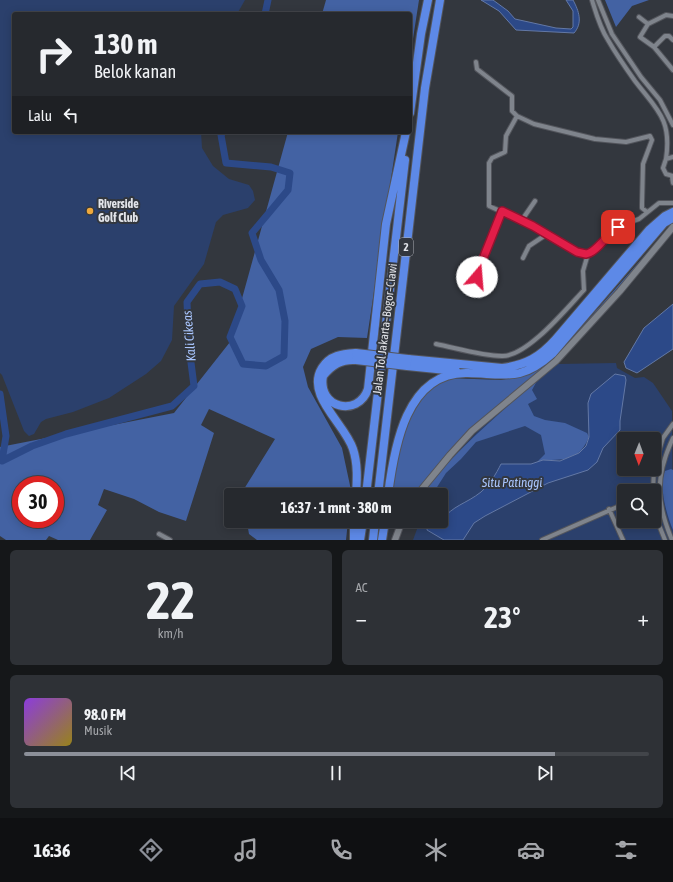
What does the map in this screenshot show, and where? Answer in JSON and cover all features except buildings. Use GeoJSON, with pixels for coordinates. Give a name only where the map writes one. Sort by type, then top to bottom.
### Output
{"type":"FeatureCollection","features":[{"type":"Feature","properties":{"kind":"highway"},"geometry":{"type":"LineString","coordinates":[[412,99],[420,41],[428,0]]}},
{"type":"Feature","properties":{"kind":"highway","name":"Jalan Tol Jakarta–Bogor–Ciawi"},"geometry":{"type":"LineString","coordinates":[[379,488],[425,88],[440,0]]}},
{"type":"Feature","properties":{"kind":"highway"},"geometry":{"type":"LineString","coordinates":[[356,357],[336,363],[324,376],[324,390],[333,403],[342,406],[354,405],[361,401],[368,389],[386,224],[407,134]]}},
{"type":"Feature","properties":{"kind":"highway","name":"Jalan Tol Jakarta–Bogor–Ciawi"},"geometry":{"type":"LineString","coordinates":[[367,488],[407,134]]}},
{"type":"Feature","properties":{"kind":"highway"},"geometry":{"type":"LineString","coordinates":[[356,488],[356,465],[353,450],[341,426],[321,398],[318,388],[320,372],[325,363],[339,354],[407,362],[502,368],[517,366],[531,361],[539,356],[556,339],[653,226],[665,216],[673,212]]}},
{"type":"Feature","properties":{"kind":"highway"},"geometry":{"type":"LineString","coordinates":[[407,362],[501,376],[514,375],[530,370],[543,362],[664,223],[673,218]]}},
{"type":"Feature","properties":{"kind":"highway"},"geometry":{"type":"LineString","coordinates":[[389,488],[394,459],[411,406],[419,394],[429,384],[440,378],[466,372]]}},
{"type":"Feature","properties":{"kind":"highway"},"geometry":{"type":"LineString","coordinates":[[354,528],[354,540]]}},
{"type":"Feature","properties":{"kind":"highway"},"geometry":{"type":"LineString","coordinates":[[360,540],[362,528]]}},
{"type":"Feature","properties":{"kind":"highway"},"geometry":{"type":"LineString","coordinates":[[373,540],[374,528]]}},
{"type":"Feature","properties":{"kind":"highway"},"geometry":{"type":"LineString","coordinates":[[382,540],[384,528]]}},
{"type":"Feature","properties":{"kind":"main road"},"geometry":{"type":"LineString","coordinates":[[423,488],[472,431],[556,362],[616,296],[673,227]]}},
{"type":"Feature","properties":{"kind":"main road"},"geometry":{"type":"LineString","coordinates":[[395,540],[399,528]]}},
{"type":"Feature","properties":{"kind":"street"},"geometry":{"type":"LineString","coordinates":[[592,0],[606,38],[635,81],[661,114],[667,132],[668,144],[666,159],[663,163],[663,170],[668,175],[673,176],[673,183]]}},
{"type":"Feature","properties":{"kind":"street"},"geometry":{"type":"LineString","coordinates":[[598,0],[612,34],[660,100],[673,125]]}},
{"type":"Feature","properties":{"kind":"street"},"geometry":{"type":"LineString","coordinates":[[673,16],[666,15],[648,24],[640,37],[654,47],[673,70]]}},
{"type":"Feature","properties":{"kind":"street"},"geometry":{"type":"LineString","coordinates":[[639,17],[648,24]]}},
{"type":"Feature","properties":{"kind":"street"},"geometry":{"type":"LineString","coordinates":[[606,38],[612,34]]}},
{"type":"Feature","properties":{"kind":"street"},"geometry":{"type":"LineString","coordinates":[[654,47],[666,36],[673,38]]}},
{"type":"Feature","properties":{"kind":"street"},"geometry":{"type":"LineString","coordinates":[[476,62],[477,69],[512,96],[512,111],[517,116],[534,124],[594,139],[626,142],[650,136],[652,140],[643,164],[642,208],[647,212]]}},
{"type":"Feature","properties":{"kind":"street"},"geometry":{"type":"LineString","coordinates":[[517,116],[506,136],[505,152],[491,159],[488,167],[488,204],[522,220],[577,252],[588,254]]}},
{"type":"Feature","properties":{"kind":"street"},"geometry":{"type":"LineString","coordinates":[[666,159],[673,157]]}},
{"type":"Feature","properties":{"kind":"street"},"geometry":{"type":"LineString","coordinates":[[522,220],[535,201]]}},
{"type":"Feature","properties":{"kind":"street"},"geometry":{"type":"LineString","coordinates":[[436,344],[503,356],[523,350],[554,323],[584,290],[583,271],[588,254],[598,247],[611,232],[622,225],[640,219],[659,203],[673,203]]}},
{"type":"Feature","properties":{"kind":"street"},"geometry":{"type":"LineString","coordinates":[[480,296],[484,294],[485,289],[477,274],[502,211]]}},
{"type":"Feature","properties":{"kind":"street"},"geometry":{"type":"LineString","coordinates":[[523,258],[529,246],[547,234]]}},
{"type":"Feature","properties":{"kind":"street"},"geometry":{"type":"LineString","coordinates":[[661,444],[663,438],[673,424]]}},
{"type":"Feature","properties":{"kind":"street"},"geometry":{"type":"LineString","coordinates":[[661,484],[662,464],[673,438]]}},
{"type":"Feature","properties":{"kind":"street"},"geometry":{"type":"LineString","coordinates":[[661,454],[665,456]]}},
{"type":"Feature","properties":{"kind":"street"},"geometry":{"type":"LineString","coordinates":[[661,505],[672,540]]}},
{"type":"Feature","properties":{"kind":"street"},"geometry":{"type":"LineString","coordinates":[[542,540],[617,506]]}},
{"type":"Feature","properties":{"kind":"street"},"geometry":{"type":"LineString","coordinates":[[609,509],[623,540]]}},
{"type":"Feature","properties":{"kind":"street"},"geometry":{"type":"LineString","coordinates":[[660,528],[665,540]]}},
{"type":"Feature","properties":{"kind":"street"},"geometry":{"type":"LineString","coordinates":[[159,534],[170,540]]}},
{"type":"Feature","properties":{"kind":"shaded area","name":"Riverside Golf Club"},"geometry":{"type":"Polygon","coordinates":[[[0,0],[245,0],[238,12],[12,12],[12,134],[201,134],[202,148],[213,166],[229,179],[249,185],[253,191],[255,200],[248,208],[223,215],[216,222],[204,264],[174,306],[172,340],[161,361],[146,374],[109,398],[73,412],[46,419],[41,422],[34,434],[29,436],[24,431],[0,373],[0,0]]]}},
{"type":"Feature","properties":{"kind":"shaded area"},"geometry":{"type":"Polygon","coordinates":[[[326,0],[419,0],[412,45],[412,12],[323,12],[326,0]]]}},
{"type":"Feature","properties":{"kind":"shaded area"},"geometry":{"type":"Polygon","coordinates":[[[605,0],[649,0],[632,6],[616,27],[605,0]]]}},
{"type":"Feature","properties":{"kind":"shaded area"},"geometry":{"type":"Polygon","coordinates":[[[287,134],[398,134],[367,338],[338,337],[311,349],[303,367],[308,387],[342,448],[351,488],[245,488],[275,439],[209,409],[201,425],[214,433],[186,521],[159,512],[134,499],[104,489],[98,505],[107,510],[90,540],[58,540],[49,536],[46,540],[6,540],[0,536],[0,447],[174,413],[230,342],[287,134]]]}},
{"type":"Feature","properties":{"kind":"shaded area"},"geometry":{"type":"Polygon","coordinates":[[[667,230],[593,318],[551,362],[468,432],[421,488],[391,488],[395,460],[414,406],[426,388],[447,378],[501,380],[531,374],[550,361],[667,230]]]}},
{"type":"Feature","properties":{"kind":"shaded area"},"geometry":{"type":"Polygon","coordinates":[[[616,363],[617,368],[635,378],[644,377],[653,383],[672,411],[673,540],[413,540],[417,528],[448,528],[448,488],[426,488],[431,480],[481,428],[558,364],[616,363]]]}},
{"type":"Feature","properties":{"kind":"shaded area"},"geometry":{"type":"Polygon","coordinates":[[[538,379],[532,390],[537,399],[528,404],[534,416],[545,420],[565,423],[587,433],[589,437],[584,447],[572,457],[544,461],[535,464],[545,454],[541,435],[525,426],[476,442],[446,473],[436,488],[427,488],[447,464],[492,420],[538,379]]]}},
{"type":"Feature","properties":{"kind":"shaded area"},"geometry":{"type":"Polygon","coordinates":[[[671,469],[673,470],[673,530],[666,509],[662,484],[665,471],[671,469]]]}},
{"type":"Feature","properties":{"kind":"shaded area"},"geometry":{"type":"Polygon","coordinates":[[[248,528],[347,528],[346,540],[257,540],[249,534],[248,528]]]}},
{"type":"Feature","properties":{"kind":"water"},"geometry":{"type":"Polygon","coordinates":[[[481,0],[493,0],[508,11],[515,19],[556,28],[571,29],[573,27],[573,11],[566,0],[573,0],[579,17],[577,29],[574,33],[516,30],[499,11],[481,0]]]}},
{"type":"Feature","properties":{"kind":"water"},"geometry":{"type":"Polygon","coordinates":[[[673,304],[673,349],[637,373],[626,368],[624,362],[644,328],[673,304]]]}},
{"type":"Feature","properties":{"kind":"water","name":"Situ Patinggi"},"geometry":{"type":"Polygon","coordinates":[[[615,374],[625,376],[626,380],[620,430],[603,448],[597,462],[588,470],[548,483],[485,516],[474,523],[463,540],[444,540],[427,530],[427,528],[448,528],[448,514],[450,511],[481,492],[492,479],[501,464],[531,464],[543,460],[560,461],[579,453],[586,446],[589,437],[588,403],[591,394],[615,374]]]}},
{"type":"Feature","properties":{"kind":"waterway","name":"Kali Cikeas"},"geometry":{"type":"LineString","coordinates":[[265,12],[268,0]]}},
{"type":"Feature","properties":{"kind":"waterway","name":"Kali Cikeas"},"geometry":{"type":"LineString","coordinates":[[0,394],[6,436],[2,461],[32,446],[66,434],[172,406],[194,386],[189,347],[187,302],[200,284],[220,282],[235,289],[242,306],[230,337],[243,364],[266,366],[284,356],[285,321],[279,290],[261,260],[252,233],[288,190],[290,173],[271,167],[226,163],[222,134]]}},
{"type":"Feature","properties":{"kind":"place","name":"Riverside Golf Club"},"geometry":{"type":"Point","coordinates":[90,211]}},
{"type":"Feature","properties":{"kind":"route"},"geometry":{"type":"LineString","coordinates":[[477,277],[502,211],[533,226],[577,252],[586,254],[598,247],[602,241],[618,227]]}}]}
